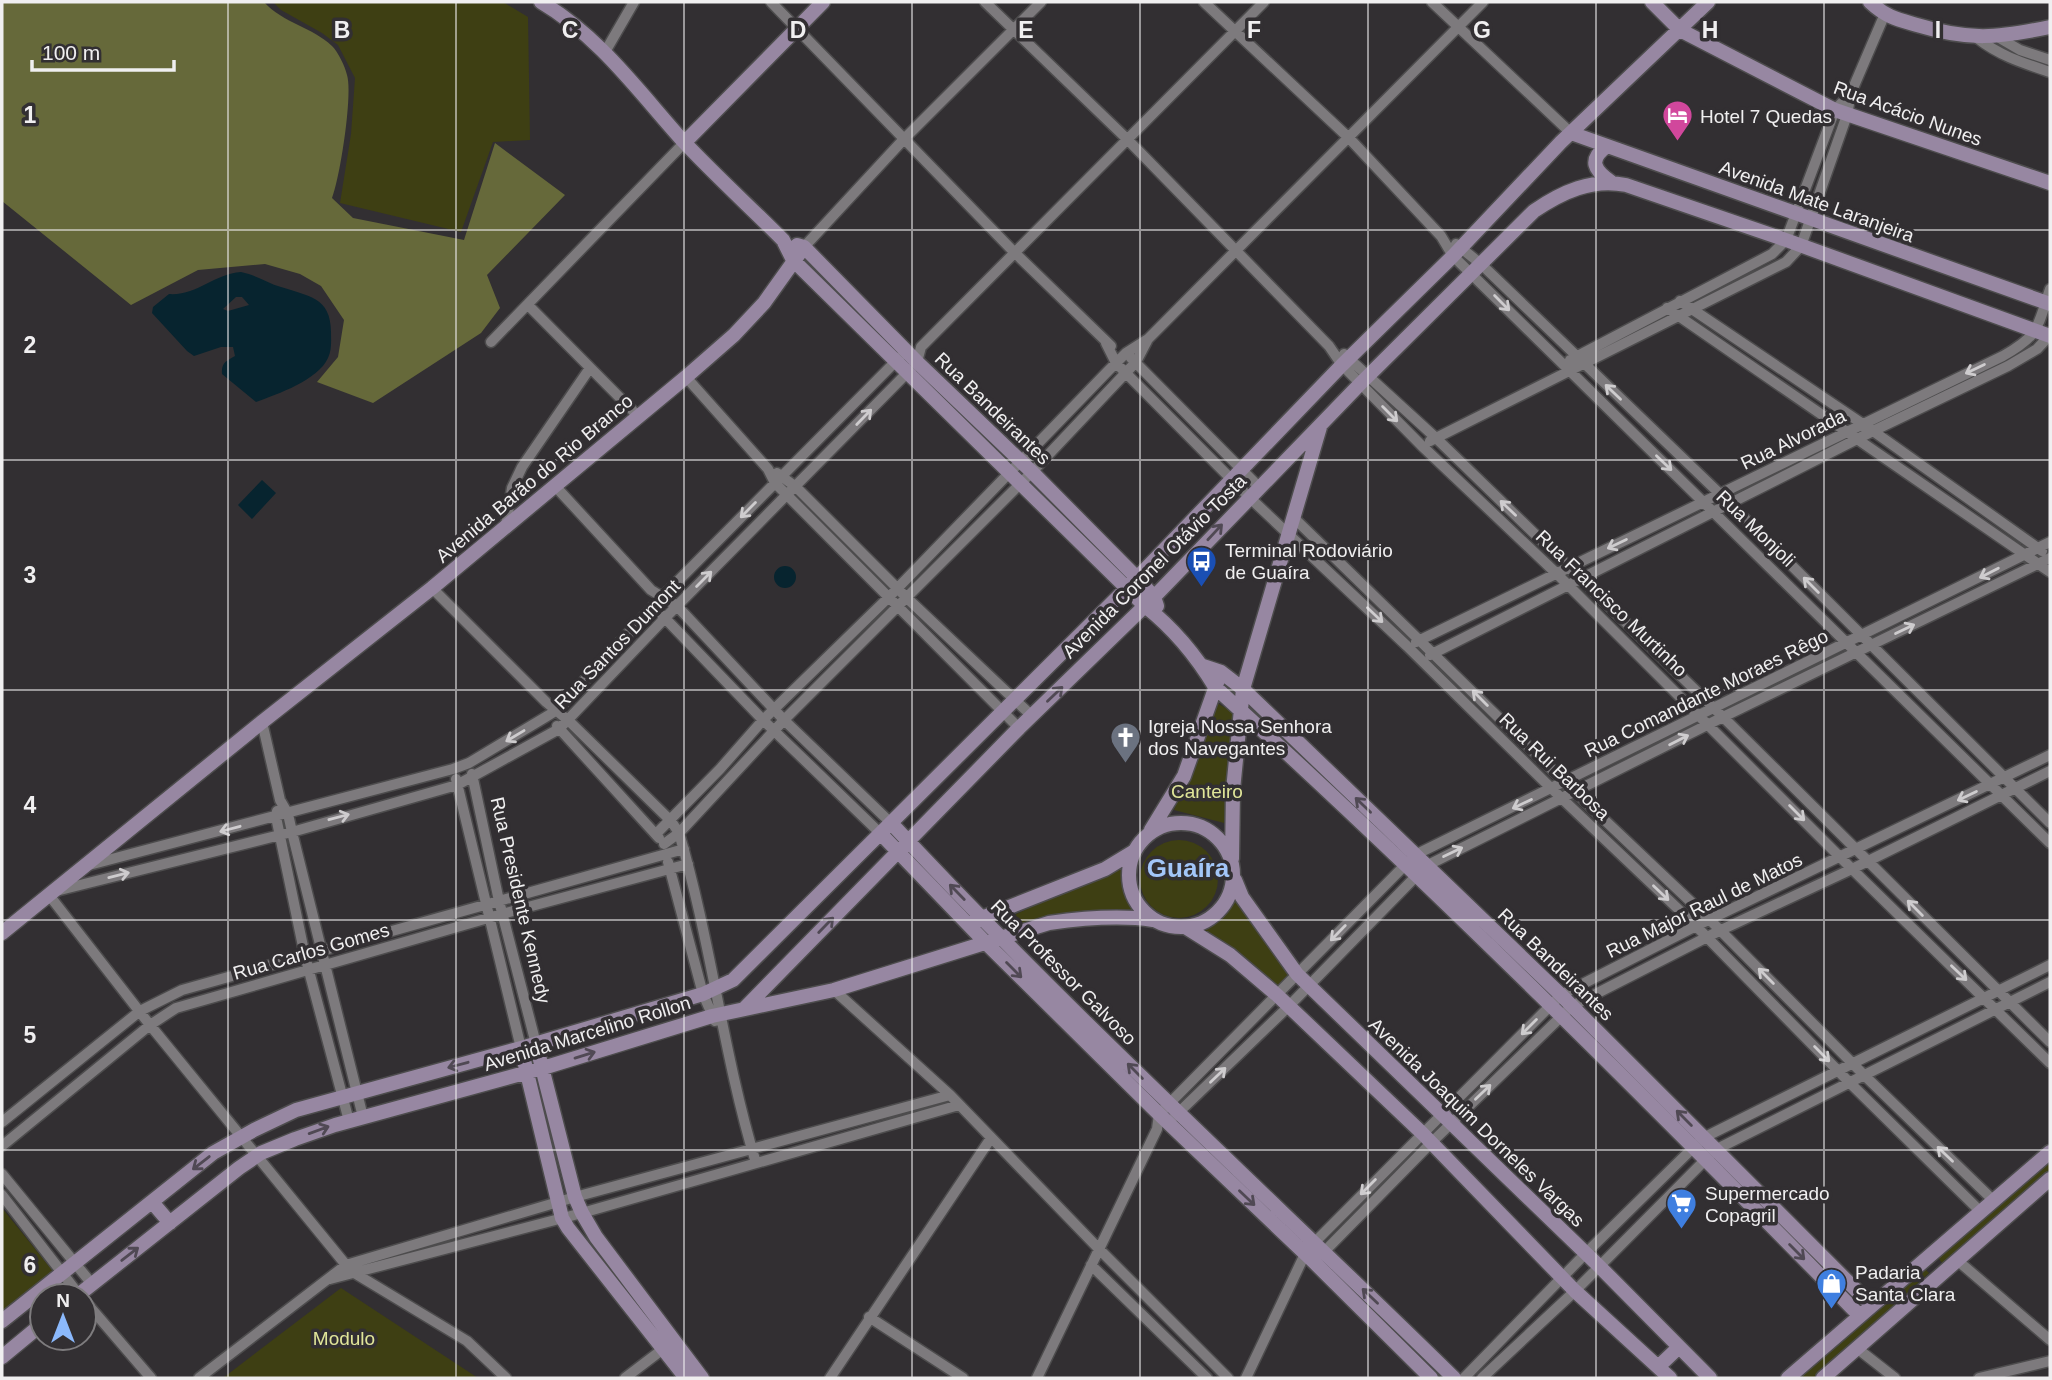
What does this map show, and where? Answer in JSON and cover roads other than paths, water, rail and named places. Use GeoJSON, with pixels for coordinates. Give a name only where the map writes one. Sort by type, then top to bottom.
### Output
{"type":"FeatureCollection","features":[{"type":"Feature","properties":{"kind":"street","name":"Rua Bandeirantes"},"geometry":{"type":"LineString","coordinates":[[541,2],[556,11],[605,52],[685,142],[783,240],[793,260],[910,359]]}},
{"type":"Feature","properties":{"kind":"street"},"geometry":{"type":"LineString","coordinates":[[605,52],[634,2]]}},
{"type":"Feature","properties":{"kind":"street"},"geometry":{"type":"LineString","coordinates":[[491,342],[823,2]]}},
{"type":"Feature","properties":{"kind":"street","name":"Rua Francisco Murtinho"},"geometry":{"type":"LineString","coordinates":[[985,2],[1127,139],[1329,345],[1436,438],[1714,708],[2046,1038]]}},
{"type":"Feature","properties":{"kind":"street","name":"Avenida Barão do Rio Branco"},"geometry":{"type":"LineString","coordinates":[[2,933],[432,588],[506,524],[556,487],[734,335],[764,303],[804,247],[904,139],[1041,2]]}},
{"type":"Feature","properties":{"kind":"street","name":"Rua Monjoli"},"geometry":{"type":"LineString","coordinates":[[1204,2],[1349,138],[1457,252],[1576,356],[1720,494],[2050,823]]}},
{"type":"Feature","properties":{"kind":"street","name":"Rua Santos Dumont"},"geometry":{"type":"LineString","coordinates":[[84,866],[453,769],[469,763],[553,713],[659,600],[779,479],[910,359],[1264,2]]}},
{"type":"Feature","properties":{"kind":"street"},"geometry":{"type":"LineString","coordinates":[[1432,2],[1571,133]]}},
{"type":"Feature","properties":{"kind":"street"},"geometry":{"type":"LineString","coordinates":[[656,834],[720,769],[763,720],[897,588],[1116,363],[1148,339],[1483,2]]}},
{"type":"Feature","properties":{"kind":"street","name":"Rua Acácio Nunes"},"geometry":{"type":"LineString","coordinates":[[1652,2],[1680,30],[1841,112],[2050,183]]}},
{"type":"Feature","properties":{"kind":"street","name":"Avenida Coronel Otávio Tosta"},"geometry":{"type":"LineString","coordinates":[[733,981],[1132,583],[1571,133],[1708,2]]}},
{"type":"Feature","properties":{"kind":"street"},"geometry":{"type":"LineString","coordinates":[[1870,2],[1884,16],[1960,37],[1996,36],[2050,27]]}},
{"type":"Feature","properties":{"kind":"street","name":"Rua Rui Barbosa"},"geometry":{"type":"LineString","coordinates":[[775,3],[1015,253],[1106,343],[1126,353],[1188,414],[1237,475]]}},
{"type":"Feature","properties":{"kind":"street"},"geometry":{"type":"LineString","coordinates":[[1568,368],[1584,365],[1786,262],[1801,246],[1803,217],[1841,112],[1884,16]]}},
{"type":"Feature","properties":{"kind":"street"},"geometry":{"type":"LineString","coordinates":[[1996,36],[2020,50],[2050,60]]}},
{"type":"Feature","properties":{"kind":"street"},"geometry":{"type":"LineString","coordinates":[[1977,38],[2008,58],[2050,72]]}},
{"type":"Feature","properties":{"kind":"street","name":"Avenida Mate Laranjeira"},"geometry":{"type":"LineString","coordinates":[[1571,133],[1803,217],[2049,299]]}},
{"type":"Feature","properties":{"kind":"street"},"geometry":{"type":"LineString","coordinates":[[1607,146],[1599,152],[1595,167],[1611,182],[1786,240],[2047,335],[2049,299]]}},
{"type":"Feature","properties":{"kind":"street","name":"Avenida Coronel Otávio Tosta"},"geometry":{"type":"LineString","coordinates":[[744,1009],[1019,728],[1150,602],[1254,492],[1534,211],[1551,199],[1591,184],[1611,182]]}},
{"type":"Feature","properties":{"kind":"street"},"geometry":{"type":"LineString","coordinates":[[1421,445],[1555,377],[1568,368],[1576,356],[1772,254],[1803,217]]}},
{"type":"Feature","properties":{"kind":"street","name":"Rua Bandeirantes"},"geometry":{"type":"LineString","coordinates":[[783,240],[804,247],[967,420],[1132,583],[1203,666],[1216,687],[1416,865]]}},
{"type":"Feature","properties":{"kind":"street","name":"Rua Monjoli"},"geometry":{"type":"LineString","coordinates":[[1476,268],[1568,368],[2050,843]]}},
{"type":"Feature","properties":{"kind":"street"},"geometry":{"type":"LineString","coordinates":[[1680,301],[1873,431],[2050,557]]}},
{"type":"Feature","properties":{"kind":"street"},"geometry":{"type":"LineString","coordinates":[[528,305],[639,417]]}},
{"type":"Feature","properties":{"kind":"street"},"geometry":{"type":"LineString","coordinates":[[1667,308],[2050,572]]}},
{"type":"Feature","properties":{"kind":"street"},"geometry":{"type":"LineString","coordinates":[[1624,330],[1631,341]]}},
{"type":"Feature","properties":{"kind":"street","name":"Rua Alvorada"},"geometry":{"type":"LineString","coordinates":[[1422,660],[1859,439],[1917,404],[2005,361],[2026,342],[2047,335]]}},
{"type":"Feature","properties":{"kind":"street"},"geometry":{"type":"LineString","coordinates":[[666,849],[784,720],[908,599],[1126,373],[1136,362],[1148,339]]}},
{"type":"Feature","properties":{"kind":"street","name":"Rua Rui Barbosa"},"geometry":{"type":"LineString","coordinates":[[1106,343],[1116,363],[1177,424],[1237,475],[1290,535],[1696,926],[1981,1212]]}},
{"type":"Feature","properties":{"kind":"street","name":"Rua Santos Dumont"},"geometry":{"type":"LineString","coordinates":[[51,893],[292,832],[457,785],[559,729],[796,487],[910,359]]}},
{"type":"Feature","properties":{"kind":"street"},"geometry":{"type":"LineString","coordinates":[[1767,376],[1776,366]]}},
{"type":"Feature","properties":{"kind":"street"},"geometry":{"type":"LineString","coordinates":[[506,524],[512,488],[522,467],[590,368]]}},
{"type":"Feature","properties":{"kind":"street"},"geometry":{"type":"LineString","coordinates":[[685,377],[768,469],[779,479],[796,487],[908,599],[1032,716]]}},
{"type":"Feature","properties":{"kind":"street","name":"Rua Francisco Murtinho"},"geometry":{"type":"LineString","coordinates":[[1365,379],[1421,445],[1636,651],[1852,869],[1997,1008],[2050,1063]]}},
{"type":"Feature","properties":{"kind":"street","name":"Rua Alvorada"},"geometry":{"type":"LineString","coordinates":[[1407,646],[1861,424],[1917,404]]}},
{"type":"Feature","properties":{"kind":"street"},"geometry":{"type":"LineString","coordinates":[[1070,410],[1081,420]]}},
{"type":"Feature","properties":{"kind":"street"},"geometry":{"type":"LineString","coordinates":[[1177,424],[1188,414]]}},
{"type":"Feature","properties":{"kind":"street"},"geometry":{"type":"LineString","coordinates":[[1635,434],[1646,424]]}},
{"type":"Feature","properties":{"kind":"street"},"geometry":{"type":"LineString","coordinates":[[1133,852],[1128,871],[1130,890],[1139,907],[1153,920],[1169,927],[1187,928],[1210,920],[1227,903],[1235,880],[1232,859],[1233,790],[1243,689],[1320,425]]}},
{"type":"Feature","properties":{"kind":"street"},"geometry":{"type":"LineString","coordinates":[[1783,464],[1789,474]]}},
{"type":"Feature","properties":{"kind":"street"},"geometry":{"type":"LineString","coordinates":[[1460,482],[1471,472]]}},
{"type":"Feature","properties":{"kind":"street"},"geometry":{"type":"LineString","coordinates":[[779,479],[787,495],[1019,728]]}},
{"type":"Feature","properties":{"kind":"street","name":"Rua Professor Galvoso"},"geometry":{"type":"LineString","coordinates":[[556,487],[651,590],[659,600],[664,619],[881,834],[903,846]]}},
{"type":"Feature","properties":{"kind":"street","name":"Rua Rui Barbosa"},"geometry":{"type":"LineString","coordinates":[[1294,518],[1421,639],[1564,782],[1721,930],[1864,1075],[1994,1201]]}},
{"type":"Feature","properties":{"kind":"street"},"geometry":{"type":"LineString","coordinates":[[953,530],[964,541]]}},
{"type":"Feature","properties":{"kind":"street","name":"Rua Comandante Moraes Rêgo"},"geometry":{"type":"LineString","coordinates":[[1037,1378],[1166,1116],[1297,974],[1416,865],[1485,821],[2050,542]]}},
{"type":"Feature","properties":{"kind":"street","name":"Rua Comandante Moraes Rêgo"},"geometry":{"type":"LineString","coordinates":[[1166,1116],[1309,986],[1416,865],[1492,833],[1562,799],[2050,557]]}},
{"type":"Feature","properties":{"kind":"street"},"geometry":{"type":"LineString","coordinates":[[1782,578],[1794,568]]}},
{"type":"Feature","properties":{"kind":"street"},"geometry":{"type":"LineString","coordinates":[[1348,590],[1359,580]]}},
{"type":"Feature","properties":{"kind":"street"},"geometry":{"type":"LineString","coordinates":[[432,588],[546,702],[559,729],[656,834],[666,849],[685,926],[722,1032],[756,1163]]}},
{"type":"Feature","properties":{"kind":"street"},"geometry":{"type":"LineString","coordinates":[[1942,596],[1949,608]]}},
{"type":"Feature","properties":{"kind":"street","name":"Rua Professor Galvoso"},"geometry":{"type":"LineString","coordinates":[[659,600],[677,606],[784,720],[892,824],[903,846],[974,920],[1002,938],[1064,1009],[1166,1116],[1233,1175],[1312,1255],[1389,1326],[1454,1378]]}},
{"type":"Feature","properties":{"kind":"street"},"geometry":{"type":"LineString","coordinates":[[1816,611],[1827,602]]}},
{"type":"Feature","properties":{"kind":"street"},"geometry":{"type":"LineString","coordinates":[[1084,630],[1101,649]]}},
{"type":"Feature","properties":{"kind":"street"},"geometry":{"type":"LineString","coordinates":[[1636,651],[1646,643]]}},
{"type":"Feature","properties":{"kind":"street","name":"Rua Bandeirantes"},"geometry":{"type":"LineString","coordinates":[[1203,666],[1221,672],[1243,689],[1303,747],[1416,865],[1624,1068],[1838,1283],[1871,1305]]}},
{"type":"Feature","properties":{"kind":"street"},"geometry":{"type":"LineString","coordinates":[[974,920],[1105,869],[1133,852],[1165,810],[1184,776],[1221,672]]}},
{"type":"Feature","properties":{"kind":"street"},"geometry":{"type":"LineString","coordinates":[[1766,683],[1773,693]]}},
{"type":"Feature","properties":{"kind":"street"},"geometry":{"type":"LineString","coordinates":[[1910,704],[1921,695]]}},
{"type":"Feature","properties":{"kind":"street"},"geometry":{"type":"LineString","coordinates":[[553,713],[569,721],[671,821],[679,833],[701,923],[709,992]]}},
{"type":"Feature","properties":{"kind":"street"},"geometry":{"type":"LineString","coordinates":[[1487,724],[1497,715]]}},
{"type":"Feature","properties":{"kind":"street"},"geometry":{"type":"LineString","coordinates":[[262,722],[280,800],[288,814],[327,965],[357,1091],[356,1119]]}},
{"type":"Feature","properties":{"kind":"street"},"geometry":{"type":"LineString","coordinates":[[1944,738],[1954,728]]}},
{"type":"Feature","properties":{"kind":"street"},"geometry":{"type":"LineString","coordinates":[[1292,757],[1303,747]]}},
{"type":"Feature","properties":{"kind":"street"},"geometry":{"type":"LineString","coordinates":[[1632,748],[1640,760]]}},
{"type":"Feature","properties":{"kind":"street","name":"Rua Major Raul de Matos"},"geometry":{"type":"LineString","coordinates":[[1247,1378],[1312,1255],[1446,1118],[1498,1057],[1561,1006],[1631,960],[1696,926],[2050,755]]}},
{"type":"Feature","properties":{"kind":"street","name":"Rua Presidente Kennedy"},"geometry":{"type":"LineString","coordinates":[[469,763],[502,914],[575,1197],[596,1237],[669,1345],[686,1378]]}},
{"type":"Feature","properties":{"kind":"street"},"geometry":{"type":"LineString","coordinates":[[950,765],[968,780]]}},
{"type":"Feature","properties":{"kind":"street","name":"Rua Presidente Kennedy"},"geometry":{"type":"LineString","coordinates":[[453,769],[562,1218],[669,1345],[702,1378]]}},
{"type":"Feature","properties":{"kind":"street"},"geometry":{"type":"LineString","coordinates":[[720,769],[731,778]]}},
{"type":"Feature","properties":{"kind":"street","name":"Rua Major Raul de Matos"},"geometry":{"type":"LineString","coordinates":[[1446,1118],[1508,1068],[1561,1006],[1639,972],[2050,771]]}},
{"type":"Feature","properties":{"kind":"street"},"geometry":{"type":"LineString","coordinates":[[1772,787],[1783,777]]}},
{"type":"Feature","properties":{"kind":"street"},"geometry":{"type":"LineString","coordinates":[[280,800],[276,817],[305,956],[342,1096],[356,1119]]}},
{"type":"Feature","properties":{"kind":"street"},"geometry":{"type":"LineString","coordinates":[[2024,817],[2034,807]]}},
{"type":"Feature","properties":{"kind":"street"},"geometry":{"type":"LineString","coordinates":[[1813,830],[1825,818]]}},
{"type":"Feature","properties":{"kind":"street"},"geometry":{"type":"LineString","coordinates":[[1485,821],[1492,833]]}},
{"type":"Feature","properties":{"kind":"street"},"geometry":{"type":"LineString","coordinates":[[1148,834],[1166,824],[1187,822],[1206,828],[1222,841],[1232,859]]}},
{"type":"Feature","properties":{"kind":"street"},"geometry":{"type":"LineString","coordinates":[[1912,823],[1920,835]]}},
{"type":"Feature","properties":{"kind":"street","name":"Rua Carlos Gomes"},"geometry":{"type":"LineString","coordinates":[[2,1122],[140,1010],[181,990],[499,901],[666,849],[684,849]]}},
{"type":"Feature","properties":{"kind":"street"},"geometry":{"type":"LineString","coordinates":[[1632,864],[1641,855]]}},
{"type":"Feature","properties":{"kind":"street","name":"Rua Carlos Gomes"},"geometry":{"type":"LineString","coordinates":[[2,1146],[176,1008],[502,914],[688,864]]}},
{"type":"Feature","properties":{"kind":"street"},"geometry":{"type":"LineString","coordinates":[[1796,879],[1802,892]]}},
{"type":"Feature","properties":{"kind":"street","name":"Avenida Joaquim Dorneles Vargas"},"geometry":{"type":"LineString","coordinates":[[1235,880],[1242,897],[1297,974],[1599,1266],[1710,1378]]}},
{"type":"Feature","properties":{"kind":"street"},"geometry":{"type":"LineString","coordinates":[[51,893],[150,1026],[346,1265],[356,1274],[467,1342],[506,1378]]}},
{"type":"Feature","properties":{"kind":"street","name":"Avenida Marcelino Rollon"},"geometry":{"type":"LineString","coordinates":[[95,1282],[257,1156],[295,1139],[356,1119],[527,1073],[716,1015],[834,990],[1049,923],[1131,916],[1153,920]]}},
{"type":"Feature","properties":{"kind":"street","name":"Rua Professor Galvoso"},"geometry":{"type":"LineString","coordinates":[[974,920],[987,944],[1064,1009]]}},
{"type":"Feature","properties":{"kind":"street"},"geometry":{"type":"LineString","coordinates":[[685,926],[701,923]]}},
{"type":"Feature","properties":{"kind":"street"},"geometry":{"type":"LineString","coordinates":[[1187,928],[1230,955],[1278,995],[1427,1138],[1575,1291],[1670,1378]]}},
{"type":"Feature","properties":{"kind":"street"},"geometry":{"type":"LineString","coordinates":[[1928,943],[1940,932]]}},
{"type":"Feature","properties":{"kind":"street"},"geometry":{"type":"LineString","coordinates":[[779,935],[800,952]]}},
{"type":"Feature","properties":{"kind":"street"},"geometry":{"type":"LineString","coordinates":[[1631,960],[1639,972]]}},
{"type":"Feature","properties":{"kind":"street"},"geometry":{"type":"LineString","coordinates":[[502,970],[516,968]]}},
{"type":"Feature","properties":{"kind":"street"},"geometry":{"type":"LineString","coordinates":[[1464,1378],[1698,1143],[1998,990],[2049,968]]}},
{"type":"Feature","properties":{"kind":"street","name":"Avenida Marcelino Rollon"},"geometry":{"type":"LineString","coordinates":[[2,1321],[214,1153],[296,1110],[357,1091],[536,1044],[709,992],[733,981]]}},
{"type":"Feature","properties":{"kind":"street"},"geometry":{"type":"LineString","coordinates":[[1482,1378],[1575,1291],[1710,1154],[2050,982]]}},
{"type":"Feature","properties":{"kind":"street"},"geometry":{"type":"LineString","coordinates":[[834,990],[950,1095],[1228,1378]]}},
{"type":"Feature","properties":{"kind":"street"},"geometry":{"type":"LineString","coordinates":[[1773,1005],[1786,996]]}},
{"type":"Feature","properties":{"kind":"street"},"geometry":{"type":"LineString","coordinates":[[1937,1021],[1946,1034]]}},
{"type":"Feature","properties":{"kind":"street"},"geometry":{"type":"LineString","coordinates":[[2031,1043],[2046,1038]]}},
{"type":"Feature","properties":{"kind":"street"},"geometry":{"type":"LineString","coordinates":[[1498,1057],[1508,1068]]}},
{"type":"Feature","properties":{"kind":"street"},"geometry":{"type":"LineString","coordinates":[[200,1378],[346,1265],[751,1147],[950,1095]]}},
{"type":"Feature","properties":{"kind":"street"},"geometry":{"type":"LineString","coordinates":[[327,1280],[582,1213],[960,1105]]}},
{"type":"Feature","properties":{"kind":"street"},"geometry":{"type":"LineString","coordinates":[[1755,1113],[1763,1126]]}},
{"type":"Feature","properties":{"kind":"street"},"geometry":{"type":"LineString","coordinates":[[1916,1147],[1927,1137]]}},
{"type":"Feature","properties":{"kind":"street"},"geometry":{"type":"LineString","coordinates":[[830,1378],[991,1138]]}},
{"type":"Feature","properties":{"kind":"street"},"geometry":{"type":"LineString","coordinates":[[1788,1378],[2050,1152]]}},
{"type":"Feature","properties":{"kind":"street"},"geometry":{"type":"LineString","coordinates":[[2,1174],[90,1282]]}},
{"type":"Feature","properties":{"kind":"street"},"geometry":{"type":"LineString","coordinates":[[1823,1378],[2050,1179]]}},
{"type":"Feature","properties":{"kind":"street"},"geometry":{"type":"LineString","coordinates":[[2,1195],[68,1282]]}},
{"type":"Feature","properties":{"kind":"street"},"geometry":{"type":"LineString","coordinates":[[152,1202],[170,1223]]}},
{"type":"Feature","properties":{"kind":"street"},"geometry":{"type":"LineString","coordinates":[[478,1226],[483,1240]]}},
{"type":"Feature","properties":{"kind":"street"},"geometry":{"type":"LineString","coordinates":[[1920,1292],[1931,1274],[1929,1264],[1925,1260]]}},
{"type":"Feature","properties":{"kind":"street"},"geometry":{"type":"LineString","coordinates":[[1957,1260],[2050,1340]]}},
{"type":"Feature","properties":{"kind":"street"},"geometry":{"type":"LineString","coordinates":[[1091,1265],[1207,1378]]}},
{"type":"Feature","properties":{"kind":"street","name":"Rua Bandeirantes"},"geometry":{"type":"LineString","coordinates":[[1838,1283],[1859,1315]]}},
{"type":"Feature","properties":{"kind":"street"},"geometry":{"type":"LineString","coordinates":[[1143,1315],[1154,1304]]}},
{"type":"Feature","properties":{"kind":"street"},"geometry":{"type":"LineString","coordinates":[[869,1317],[963,1378]]}},
{"type":"Feature","properties":{"kind":"street"},"geometry":{"type":"LineString","coordinates":[[98,1318],[151,1378]]}},
{"type":"Feature","properties":{"kind":"street","name":"Rua Professor Galvoso"},"geometry":{"type":"LineString","coordinates":[[1389,1326],[1432,1378]]}},
{"type":"Feature","properties":{"kind":"street"},"geometry":{"type":"LineString","coordinates":[[2,1357],[28,1336]]}},
{"type":"Feature","properties":{"kind":"street"},"geometry":{"type":"LineString","coordinates":[[625,1378],[669,1345]]}},
{"type":"Feature","properties":{"kind":"street"},"geometry":{"type":"LineString","coordinates":[[1658,1367],[1678,1348]]}},
{"type":"Feature","properties":{"kind":"street"},"geometry":{"type":"LineString","coordinates":[[1858,1349],[1895,1378]]}},
{"type":"Feature","properties":{"kind":"street"},"geometry":{"type":"LineString","coordinates":[[1979,1378],[2050,1361]]}},
{"type":"Feature","properties":{"kind":"water"},"geometry":{"type":"Polygon","coordinates":[[[246,273],[309,296],[322,305],[330,320],[331,348],[328,358],[316,373],[296,385],[256,402],[222,374],[224,364],[235,356],[233,347],[221,347],[194,356],[152,313],[153,307],[169,294],[188,292],[231,274],[246,273]],[[236,297],[223,309],[228,311],[249,305],[242,297],[236,297]]]}},
{"type":"Feature","properties":{"kind":"water"},"geometry":{"type":"Polygon","coordinates":[[[262,480],[276,493],[252,519],[238,505],[262,480]]]}},
{"type":"Feature","properties":{"kind":"water"},"geometry":{"type":"Polygon","coordinates":[[[785,566],[793,569],[796,577],[793,585],[785,588],[777,585],[774,577],[777,569],[785,566]]]}},
{"type":"Feature","properties":{"kind":"place","name":"Hotel 7 Quedas"},"geometry":{"type":"Point","coordinates":[1677,143]}},
{"type":"Feature","properties":{"kind":"place","name":"Terminal Rodoviário de Guaíra"},"geometry":{"type":"Point","coordinates":[1202,588]}},
{"type":"Feature","properties":{"kind":"place","name":"Igreja Nossa Senhora dos Navegantes"},"geometry":{"type":"Point","coordinates":[1125,764]}},
{"type":"Feature","properties":{"kind":"place","name":"Supermercado Copagril"},"geometry":{"type":"Point","coordinates":[1682,1231]}},
{"type":"Feature","properties":{"kind":"place","name":"Padaria Santa Clara"},"geometry":{"type":"Point","coordinates":[1832,1310]}},
{"type":"Feature","properties":{"kind":"district","name":"Guaíra"},"geometry":{"type":"Point","coordinates":[1188,868]}},
{"type":"Feature","properties":{"kind":"park label","name":"Canteiro"},"geometry":{"type":"Point","coordinates":[1207,791]}},
{"type":"Feature","properties":{"kind":"park label","name":"Modulo"},"geometry":{"type":"Point","coordinates":[344,1338]}}]}
